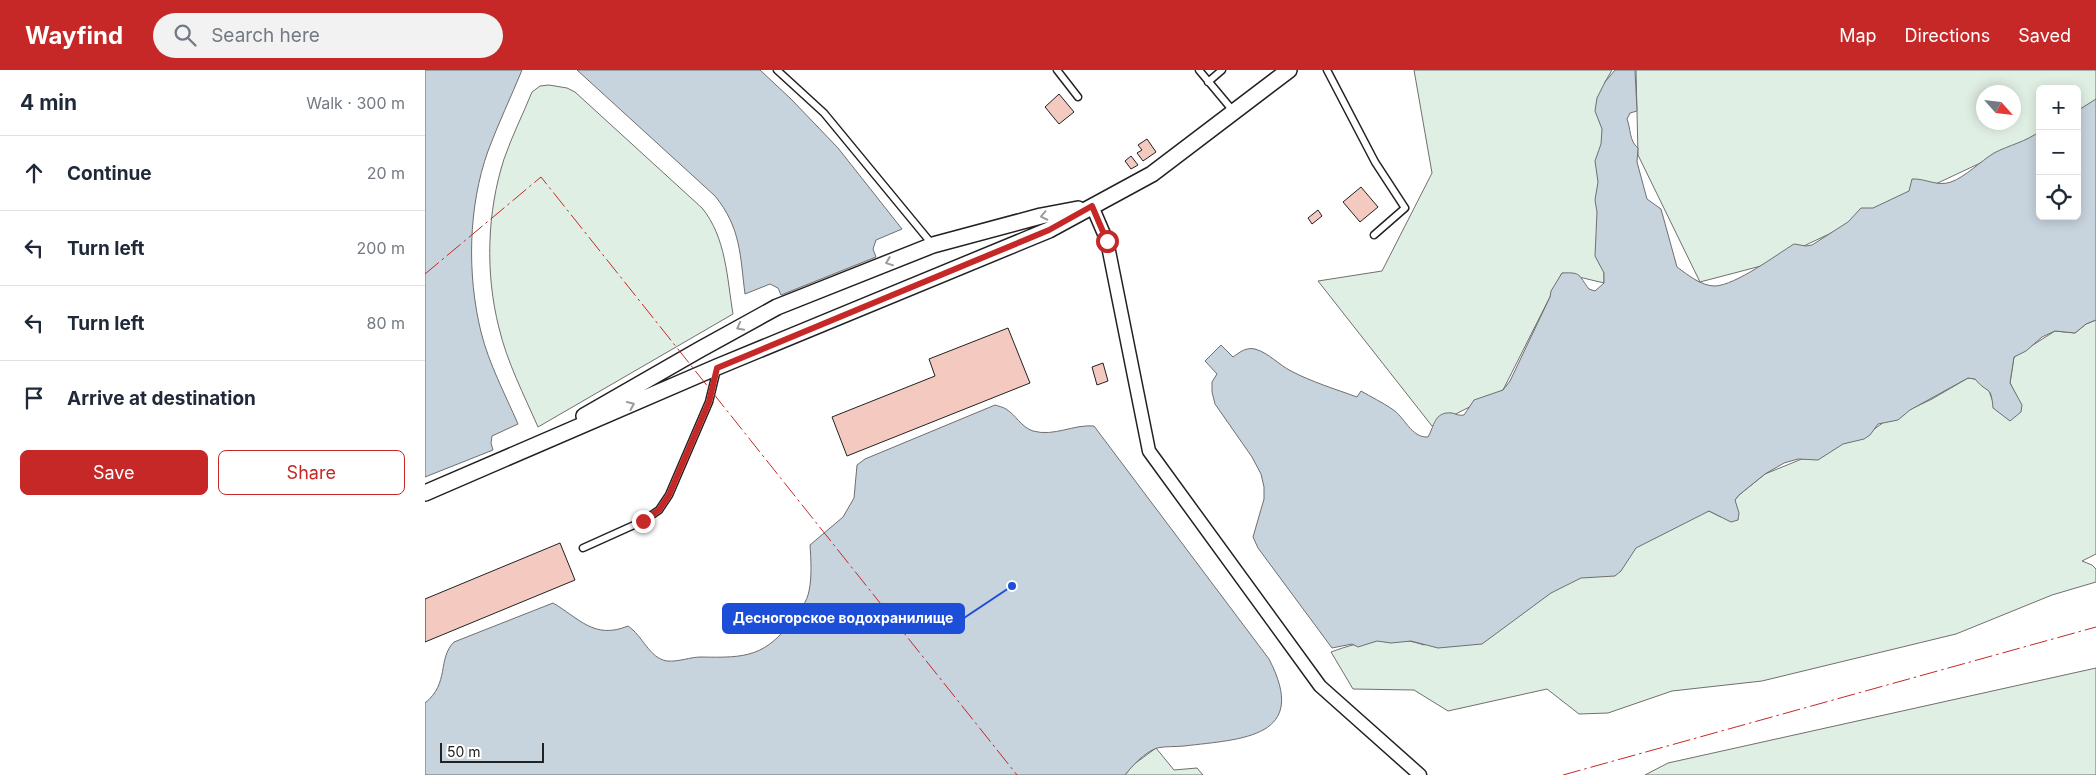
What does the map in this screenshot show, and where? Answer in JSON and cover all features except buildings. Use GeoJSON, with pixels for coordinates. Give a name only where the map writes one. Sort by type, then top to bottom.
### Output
{"type":"FeatureCollection","features":[{"type":"Feature","properties":{"kind":"street"},"geometry":{"type":"LineString","coordinates":[[425,493],[717,368],[1049,230],[1152,174],[1235,113],[1289,70]]}},
{"type":"Feature","properties":{"kind":"street"},"geometry":{"type":"LineString","coordinates":[[522,452],[777,307],[933,245],[1041,216],[1092,206]]}},
{"type":"Feature","properties":{"kind":"street"},"geometry":{"type":"LineString","coordinates":[[1092,206],[1107,241],[1149,451],[1320,686],[1420,775]]}},
{"type":"Feature","properties":{"kind":"lane"},"geometry":{"type":"LineString","coordinates":[[777,70],[824,113],[933,245]]}},
{"type":"Feature","properties":{"kind":"lane"},"geometry":{"type":"LineString","coordinates":[[1057,70],[1078,97]]}},
{"type":"Feature","properties":{"kind":"lane"},"geometry":{"type":"LineString","coordinates":[[1199,70],[1235,113]]}},
{"type":"Feature","properties":{"kind":"lane"},"geometry":{"type":"LineString","coordinates":[[1208,82],[1222,70]]}},
{"type":"Feature","properties":{"kind":"lane"},"geometry":{"type":"LineString","coordinates":[[1327,70],[1375,162],[1405,208],[1374,235]]}},
{"type":"Feature","properties":{"kind":"lane"},"geometry":{"type":"LineString","coordinates":[[583,548],[643,521],[659,510],[669,495],[709,402],[717,368]]}},
{"type":"Feature","properties":{"kind":"green space"},"geometry":{"type":"Polygon","coordinates":[[[1414,70],[1612,70],[1605,82],[1604,283],[1562,273],[1503,390],[1432,426],[1318,281],[1382,271],[1432,173],[1414,70]]]}},
{"type":"Feature","properties":{"kind":"green space"},"geometry":{"type":"Polygon","coordinates":[[[1636,70],[2096,70],[2096,110],[2081,116],[2081,85],[2036,85],[2036,137],[1761,266],[1700,282],[1638,155],[1636,70]]]}},
{"type":"Feature","properties":{"kind":"green space"},"geometry":{"type":"Polygon","coordinates":[[[549,85],[567,88],[575,92],[702,208],[710,219],[721,245],[733,314],[538,427],[502,341],[491,286],[490,243],[494,200],[507,150],[532,92],[540,86],[549,85]]]}},
{"type":"Feature","properties":{"kind":"green space"},"geometry":{"type":"Polygon","coordinates":[[[2096,320],[2096,554],[2082,561],[2096,569],[2096,582],[2052,595],[1956,634],[1762,681],[1672,691],[1608,713],[1579,714],[1547,689],[1448,711],[1414,690],[1353,689],[1331,652],[1365,642],[1388,639],[1424,645],[1637,531],[1709,511],[1721,517],[1739,495],[1765,474],[1873,430],[1884,422],[1932,399],[1968,378],[1975,379],[1989,391],[1993,402],[2018,399],[2010,383],[2014,357],[2055,331],[2075,333],[2086,324],[2096,320]]]}},
{"type":"Feature","properties":{"kind":"green space"},"geometry":{"type":"Polygon","coordinates":[[[2096,668],[2096,775],[1645,775],[1668,763],[2096,668]]]}},
{"type":"Feature","properties":{"kind":"green space"},"geometry":{"type":"Polygon","coordinates":[[[1156,748],[1174,770],[1197,768],[1203,775],[1125,775],[1133,765],[1156,748]]]}},
{"type":"Feature","properties":{"kind":"shaded area"},"geometry":{"type":"Polygon","coordinates":[[[425,70],[522,70],[488,151],[481,173],[473,218],[472,241],[473,288],[484,344],[518,424],[492,436],[493,450],[425,477],[425,70]]]}},
{"type":"Feature","properties":{"kind":"shaded area"},"geometry":{"type":"Polygon","coordinates":[[[577,70],[760,70],[838,148],[902,229],[876,240],[873,249],[876,257],[781,295],[778,288],[770,284],[745,294],[735,231],[724,208],[715,196],[577,70]]]}},
{"type":"Feature","properties":{"kind":"shaded area"},"geometry":{"type":"Polygon","coordinates":[[[1615,70],[1635,70],[1637,111],[1630,113],[1627,119],[1632,138],[1638,148],[1637,162],[1647,199],[1661,209],[1677,267],[1690,277],[1710,286],[1734,281],[1794,244],[1812,245],[1848,222],[1861,208],[1873,208],[1909,191],[1912,179],[1941,184],[1951,182],[1994,153],[2036,134],[2036,220],[2081,220],[2081,108],[2096,99],[2096,320],[2086,324],[2075,333],[2055,331],[2042,337],[2026,351],[2014,357],[2010,383],[2022,405],[2021,412],[2010,421],[1993,408],[1990,392],[1975,379],[1968,378],[1910,410],[1898,420],[1878,424],[1870,435],[1864,439],[1843,444],[1818,460],[1798,459],[1784,463],[1765,474],[1735,500],[1739,513],[1738,520],[1731,522],[1709,511],[1636,548],[1621,571],[1615,576],[1581,578],[1551,593],[1482,644],[1438,648],[1411,641],[1391,643],[1377,641],[1358,647],[1352,644],[1332,648],[1258,548],[1253,537],[1264,499],[1261,474],[1252,457],[1215,404],[1212,382],[1217,374],[1205,361],[1221,345],[1233,357],[1246,349],[1255,349],[1265,353],[1291,371],[1315,382],[1357,397],[1361,391],[1392,409],[1417,434],[1428,437],[1441,414],[1464,415],[1474,400],[1503,390],[1510,381],[1550,297],[1551,291],[1562,273],[1579,275],[1589,289],[1595,291],[1604,283],[1604,273],[1595,256],[1597,212],[1595,200],[1598,182],[1595,161],[1601,144],[1602,129],[1595,111],[1597,98],[1605,82],[1615,70]]]}},
{"type":"Feature","properties":{"kind":"shaded area"},"geometry":{"type":"Polygon","coordinates":[[[995,405],[1006,409],[1025,427],[1033,431],[1056,432],[1094,426],[1269,659],[1280,685],[1281,705],[1276,719],[1264,730],[1228,741],[1157,748],[1143,756],[1125,775],[425,775],[425,703],[438,687],[446,656],[454,642],[553,603],[579,621],[596,629],[616,630],[628,626],[655,656],[667,661],[697,657],[731,657],[764,648],[784,631],[805,602],[811,580],[810,545],[843,517],[854,498],[857,465],[865,459],[995,405]]]}},
{"type":"Feature","properties":{"kind":"power"},"geometry":{"type":"LineString","coordinates":[[425,274],[541,177],[1017,775]]}},
{"type":"Feature","properties":{"kind":"power"},"geometry":{"type":"LineString","coordinates":[[1563,775],[2096,627]]}},
{"type":"Feature","properties":{"kind":"place","name":"Десногорское водохранилище"},"geometry":{"type":"Point","coordinates":[1012,586]}},
{"type":"Feature","properties":{"kind":"route"},"geometry":{"type":"LineString","coordinates":[[643,521],[659,510],[669,495],[709,402],[717,368],[1049,230],[1092,206],[1107,241]]}}]}
